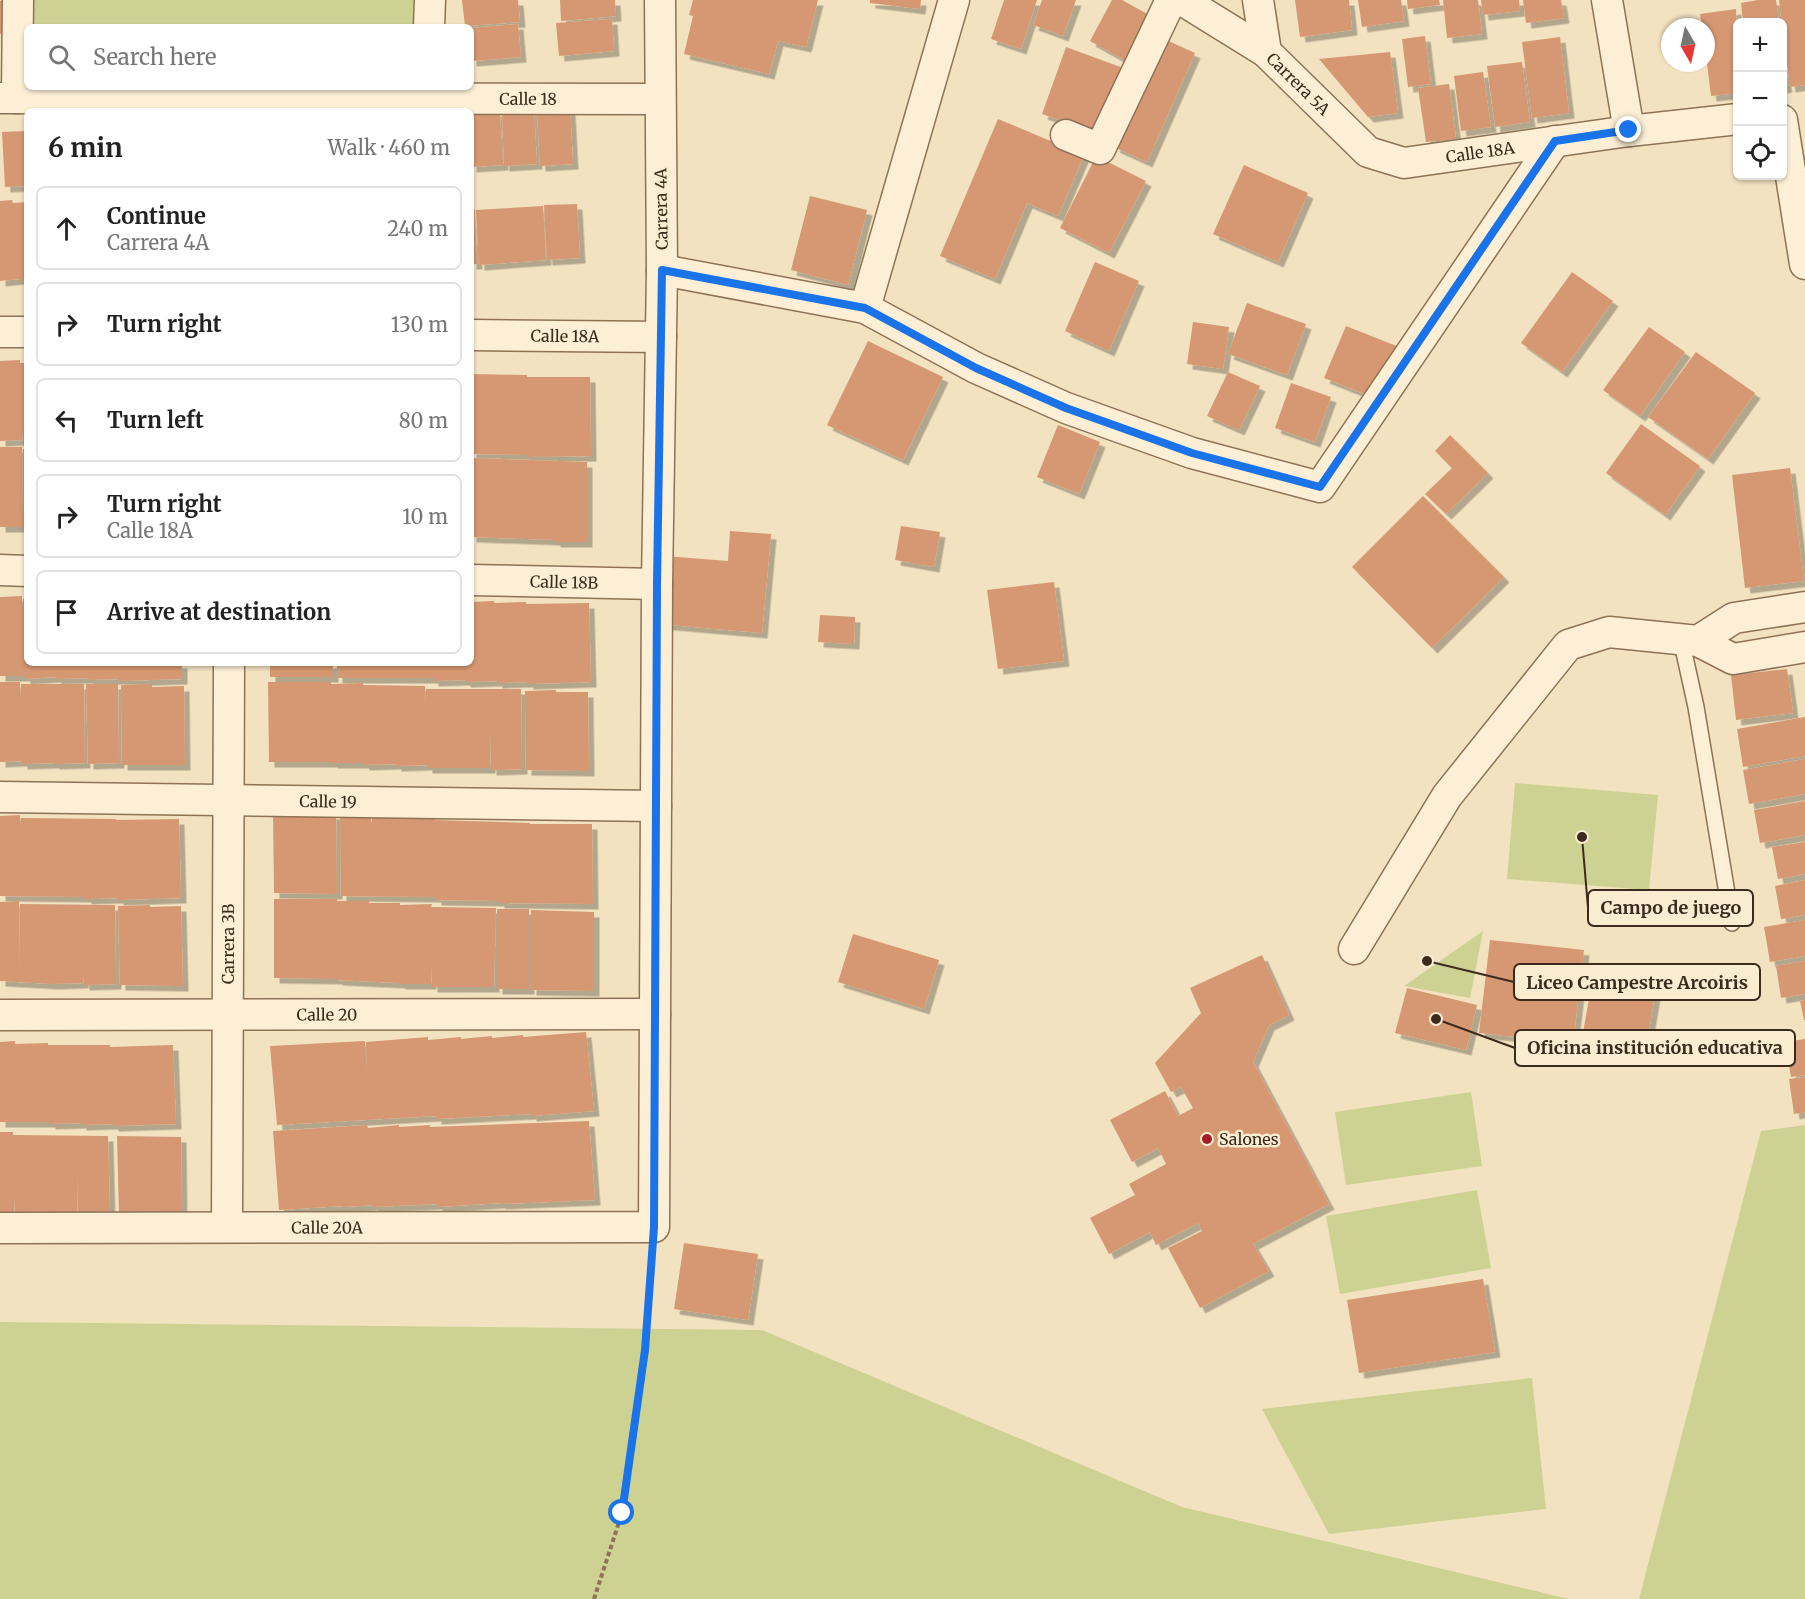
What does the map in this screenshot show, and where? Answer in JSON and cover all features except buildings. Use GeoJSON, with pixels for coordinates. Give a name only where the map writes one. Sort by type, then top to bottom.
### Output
{"type":"FeatureCollection","features":[{"type":"Feature","properties":{"kind":"street"},"geometry":{"type":"LineString","coordinates":[[9,98],[18,0]]}},
{"type":"Feature","properties":{"kind":"street"},"geometry":{"type":"LineString","coordinates":[[429,0],[429,24]]}},
{"type":"Feature","properties":{"kind":"street","name":"Carrera 4A"},"geometry":{"type":"LineString","coordinates":[[654,1227],[657,584],[662,270],[660,0]]}},
{"type":"Feature","properties":{"kind":"street"},"geometry":{"type":"LineString","coordinates":[[865,308],[954,0]]}},
{"type":"Feature","properties":{"kind":"street"},"geometry":{"type":"LineString","coordinates":[[1066,135],[1100,149],[1171,0]]}},
{"type":"Feature","properties":{"kind":"street"},"geometry":{"type":"LineString","coordinates":[[1182,0],[1266,52]]}},
{"type":"Feature","properties":{"kind":"street","name":"Carrera 5A"},"geometry":{"type":"LineString","coordinates":[[1258,0],[1266,52],[1368,152]]}},
{"type":"Feature","properties":{"kind":"street"},"geometry":{"type":"LineString","coordinates":[[1607,0],[1629,130]]}},
{"type":"Feature","properties":{"kind":"street","name":"Calle 18"},"geometry":{"type":"LineString","coordinates":[[9,98],[230,105],[428,93],[659,99]]}},
{"type":"Feature","properties":{"kind":"street"},"geometry":{"type":"LineString","coordinates":[[1787,113],[1805,110]]}},
{"type":"Feature","properties":{"kind":"street","name":"Calle 18A"},"geometry":{"type":"LineString","coordinates":[[1368,152],[1404,163],[1629,130],[1733,119]]}},
{"type":"Feature","properties":{"kind":"street"},"geometry":{"type":"LineString","coordinates":[[1783,126],[1805,264]]}},
{"type":"Feature","properties":{"kind":"street"},"geometry":{"type":"LineString","coordinates":[[662,270],[865,308],[976,368],[1066,408],[1192,453],[1320,487],[1555,141]]}},
{"type":"Feature","properties":{"kind":"street"},"geometry":{"type":"LineString","coordinates":[[0,332],[24,332]]}},
{"type":"Feature","properties":{"kind":"street","name":"Calle 18A"},"geometry":{"type":"LineString","coordinates":[[474,335],[661,337]]}},
{"type":"Feature","properties":{"kind":"street"},"geometry":{"type":"LineString","coordinates":[[0,570],[24,571]]}},
{"type":"Feature","properties":{"kind":"street","name":"Calle 18B"},"geometry":{"type":"LineString","coordinates":[[474,580],[657,584]]}},
{"type":"Feature","properties":{"kind":"street"},"geometry":{"type":"LineString","coordinates":[[1690,640],[1734,618],[1805,607]]}},
{"type":"Feature","properties":{"kind":"street"},"geometry":{"type":"LineString","coordinates":[[1354,949],[1447,796],[1568,645],[1609,632],[1690,640],[1733,659],[1805,647]]}},
{"type":"Feature","properties":{"kind":"street","name":"Carrera 3B"},"geometry":{"type":"LineString","coordinates":[[227,1226],[229,666]]}},
{"type":"Feature","properties":{"kind":"street","name":"Calle 19"},"geometry":{"type":"LineString","coordinates":[[0,797],[656,806]]}},
{"type":"Feature","properties":{"kind":"street","name":"Calle 20"},"geometry":{"type":"LineString","coordinates":[[0,1016],[655,1014]]}},
{"type":"Feature","properties":{"kind":"street","name":"Calle 20A"},"geometry":{"type":"LineString","coordinates":[[0,1228],[654,1227]]}},
{"type":"Feature","properties":{"kind":"lane"},"geometry":{"type":"LineString","coordinates":[[1690,640],[1696,707],[1732,923]]}},
{"type":"Feature","properties":{"kind":"path"},"geometry":{"type":"LineString","coordinates":[[594,1599],[622,1513],[645,1350],[654,1227]]}},
{"type":"Feature","properties":{"kind":"green space"},"geometry":{"type":"Polygon","coordinates":[[[24,0],[421,0],[421,24],[24,24],[24,0]]]}},
{"type":"Feature","properties":{"kind":"green space"},"geometry":{"type":"Polygon","coordinates":[[[1515,783],[1658,795],[1649,890],[1507,879],[1515,783]]]}},
{"type":"Feature","properties":{"kind":"green space"},"geometry":{"type":"Polygon","coordinates":[[[1483,931],[1470,998],[1404,986],[1483,931]]]}},
{"type":"Feature","properties":{"kind":"green space"},"geometry":{"type":"Polygon","coordinates":[[[1471,1092],[1482,1166],[1346,1185],[1335,1112],[1471,1092]]]}},
{"type":"Feature","properties":{"kind":"green space"},"geometry":{"type":"Polygon","coordinates":[[[1805,1125],[1805,1599],[1639,1599],[1761,1131],[1805,1125]]]}},
{"type":"Feature","properties":{"kind":"green space"},"geometry":{"type":"Polygon","coordinates":[[[1477,1190],[1491,1268],[1340,1294],[1326,1216],[1477,1190]]]}},
{"type":"Feature","properties":{"kind":"green space"},"geometry":{"type":"Polygon","coordinates":[[[0,1322],[762,1330],[1182,1507],[1569,1599],[0,1599],[0,1322]]]}},
{"type":"Feature","properties":{"kind":"green space"},"geometry":{"type":"Polygon","coordinates":[[[1532,1378],[1546,1509],[1329,1534],[1262,1409],[1532,1378]]]}},
{"type":"Feature","properties":{"kind":"place","name":"Campo de juego"},"geometry":{"type":"Point","coordinates":[1582,837]}},
{"type":"Feature","properties":{"kind":"place","name":"Liceo Campestre Arcoiris"},"geometry":{"type":"Point","coordinates":[1427,961]}},
{"type":"Feature","properties":{"kind":"place","name":"Oficina institución educativa"},"geometry":{"type":"Point","coordinates":[1436,1019]}},
{"type":"Feature","properties":{"kind":"place","name":"Salones"},"geometry":{"type":"Point","coordinates":[1207,1139]}},
{"type":"Feature","properties":{"kind":"route"},"geometry":{"type":"LineString","coordinates":[[622,1513],[645,1350],[654,1227],[657,584],[662,270],[865,308],[976,368],[1066,408],[1192,453],[1320,487],[1555,141],[1629,130]]}}]}
